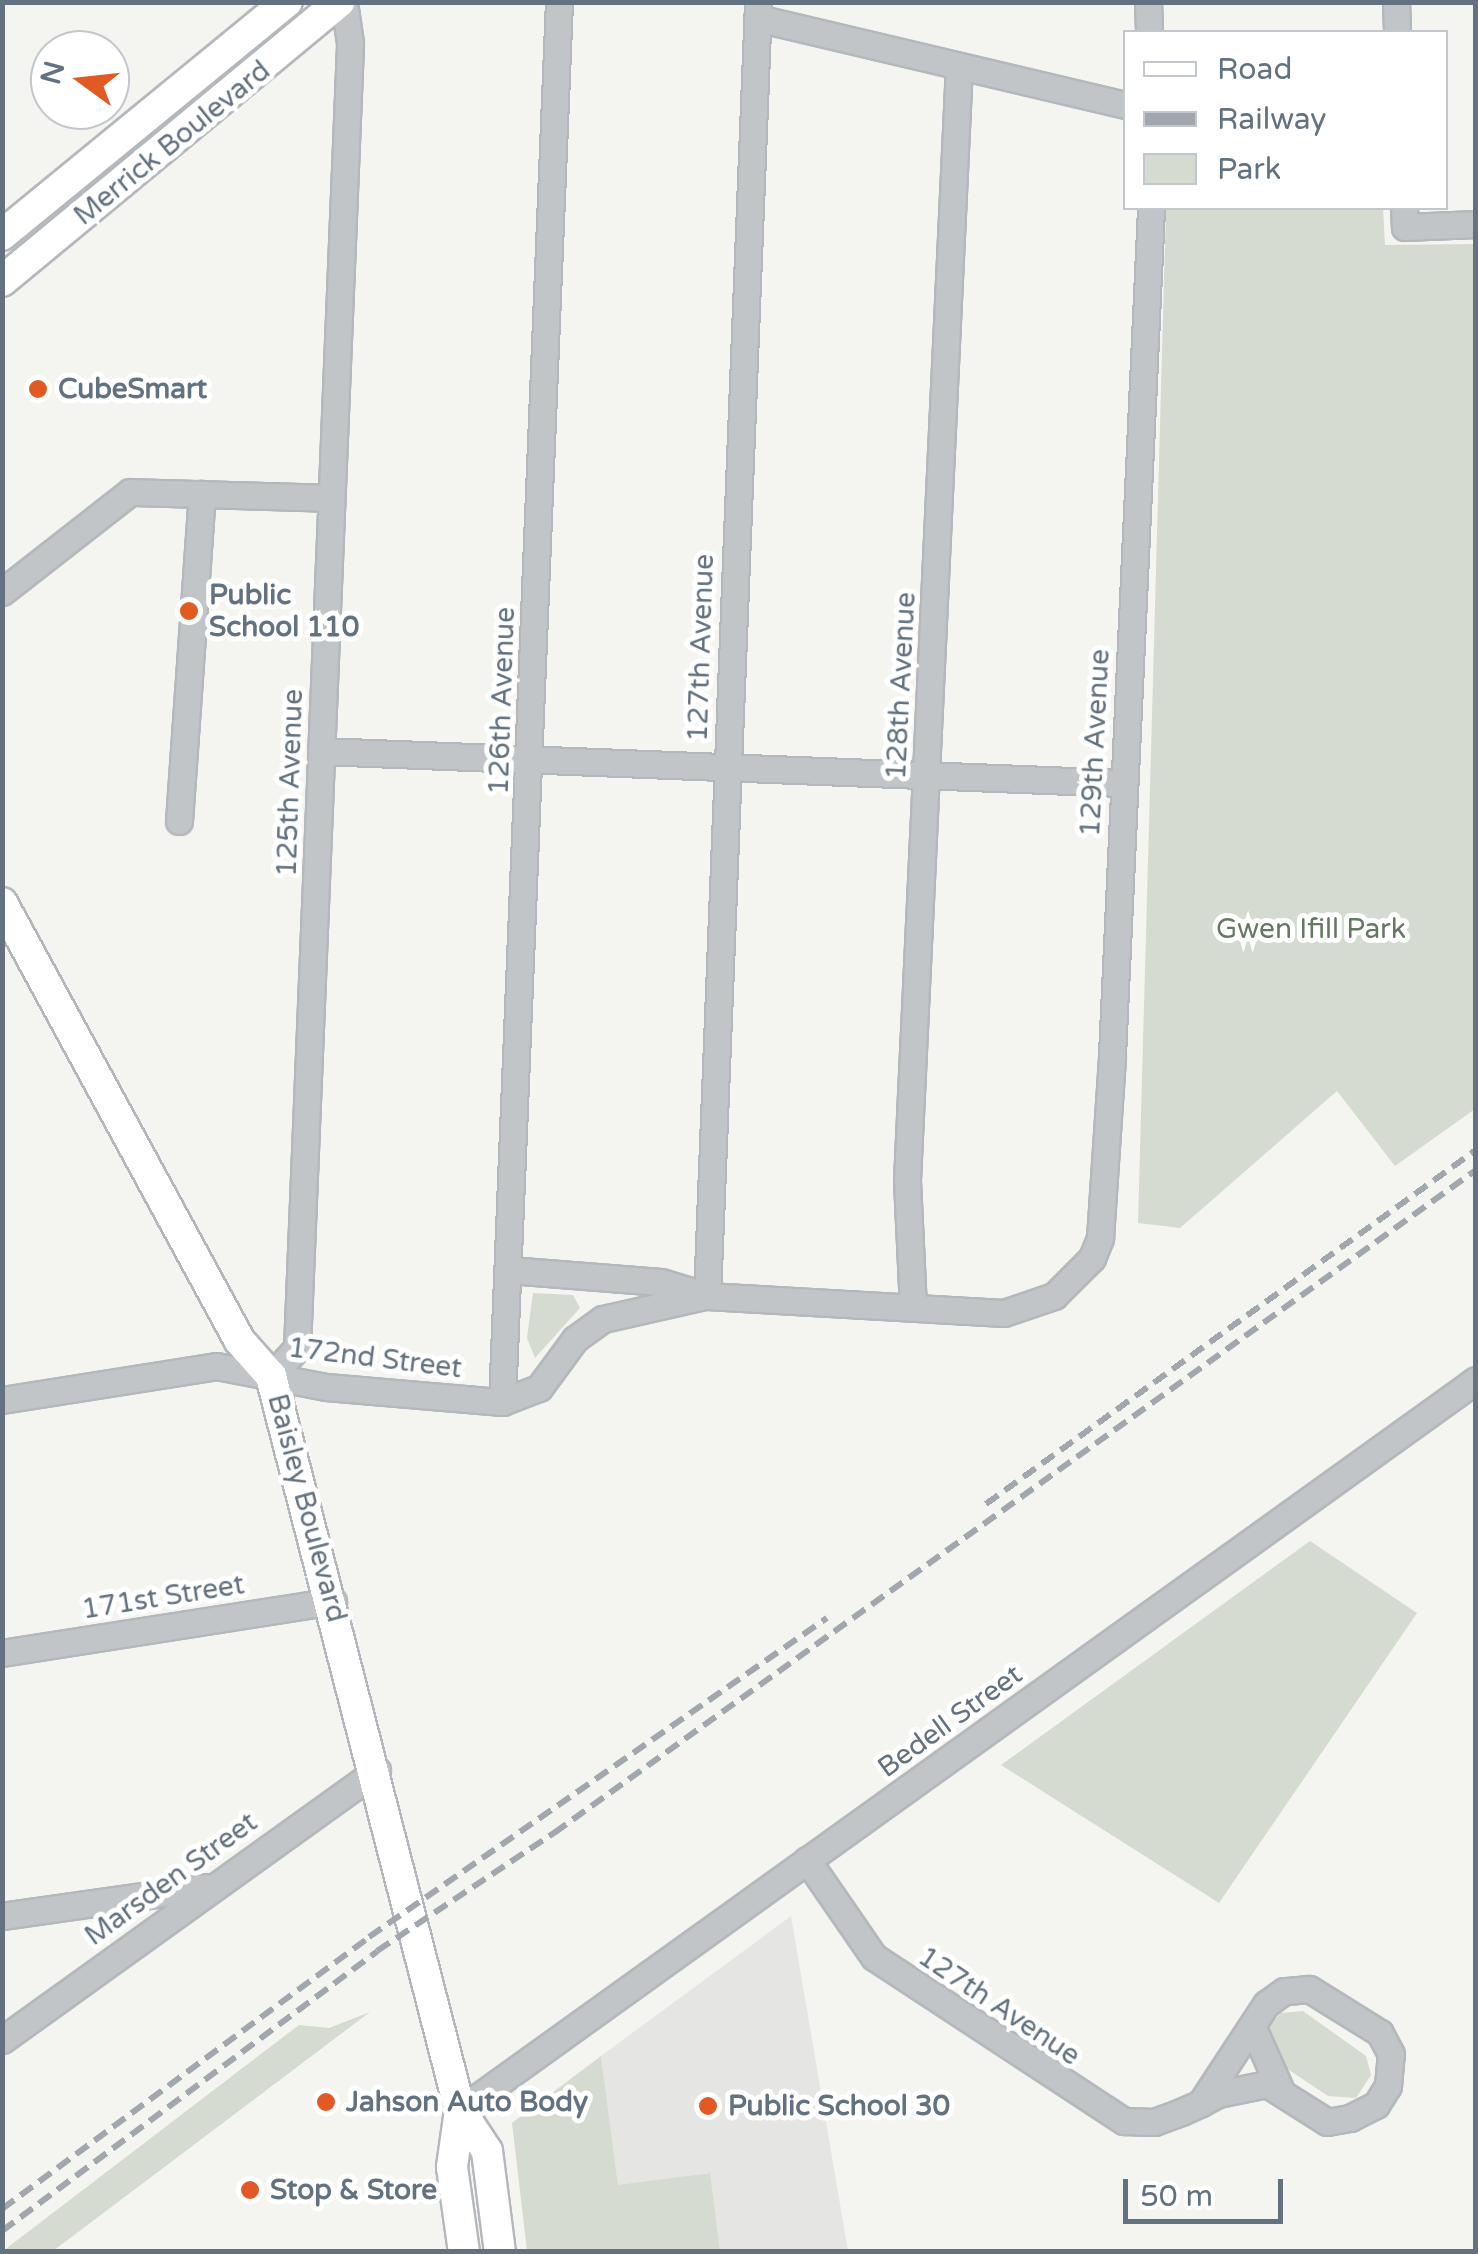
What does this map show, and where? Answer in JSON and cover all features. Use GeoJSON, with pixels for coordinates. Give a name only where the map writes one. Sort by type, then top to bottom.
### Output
{"type":"FeatureCollection","features":[{"type":"Feature","properties":{"kind":"main road","name":"Merrick Boulevard"},"geometry":{"type":"LineString","coordinates":[[2,235],[287,2]]}},
{"type":"Feature","properties":{"kind":"main road","name":"Merrick Boulevard"},"geometry":{"type":"LineString","coordinates":[[2,281],[341,2]]}},
{"type":"Feature","properties":{"kind":"main road","name":"Baisley Boulevard"},"geometry":{"type":"LineString","coordinates":[[2,903],[239,1340],[271,1376],[333,1601],[403,1900],[460,2110],[487,2152],[500,2252]]}},
{"type":"Feature","properties":{"kind":"main road","name":"Baisley Boulevard"},"geometry":{"type":"LineString","coordinates":[[460,2110],[452,2167],[464,2252]]}},
{"type":"Feature","properties":{"kind":"street","name":"125th Avenue"},"geometry":{"type":"LineString","coordinates":[[271,1376],[297,1348],[350,25],[341,2]]}},
{"type":"Feature","properties":{"kind":"street","name":"126th Avenue"},"geometry":{"type":"LineString","coordinates":[[502,1402],[559,2]]}},
{"type":"Feature","properties":{"kind":"street"},"geometry":{"type":"LineString","coordinates":[[1148,2],[1150,30]]}},
{"type":"Feature","properties":{"kind":"street"},"geometry":{"type":"LineString","coordinates":[[1396,2],[1398,30]]}},
{"type":"Feature","properties":{"kind":"street"},"geometry":{"type":"LineString","coordinates":[[758,10],[959,67],[1123,104]]}},
{"type":"Feature","properties":{"kind":"street","name":"127th Avenue"},"geometry":{"type":"LineString","coordinates":[[706,1296],[758,10]]}},
{"type":"Feature","properties":{"kind":"street","name":"128th Avenue"},"geometry":{"type":"LineString","coordinates":[[913,1308],[908,1180],[959,67]]}},
{"type":"Feature","properties":{"kind":"street","name":"129th Avenue"},"geometry":{"type":"LineString","coordinates":[[913,1308],[1030,1309],[1080,1276],[1100,1238],[1152,210]]}},
{"type":"Feature","properties":{"kind":"street"},"geometry":{"type":"LineString","coordinates":[[1404,217],[1476,224]]}},
{"type":"Feature","properties":{"kind":"street"},"geometry":{"type":"LineString","coordinates":[[2,592],[130,492],[331,498]]}},
{"type":"Feature","properties":{"kind":"street"},"geometry":{"type":"LineString","coordinates":[[179,820],[202,494]]}},
{"type":"Feature","properties":{"kind":"street"},"geometry":{"type":"LineString","coordinates":[[321,751],[1122,783]]}},
{"type":"Feature","properties":{"kind":"street"},"geometry":{"type":"LineString","coordinates":[[509,1270],[661,1282],[706,1296],[913,1308]]}},
{"type":"Feature","properties":{"kind":"street"},"geometry":{"type":"LineString","coordinates":[[502,1402],[539,1388],[575,1340],[603,1320],[706,1296]]}},
{"type":"Feature","properties":{"kind":"street","name":"172nd Street"},"geometry":{"type":"LineString","coordinates":[[12,1398],[216,1366],[271,1376],[502,1402]]}},
{"type":"Feature","properties":{"kind":"street"},"geometry":{"type":"LineString","coordinates":[[2,1374],[12,1398]]}},
{"type":"Feature","properties":{"kind":"street","name":"Bedell Street"},"geometry":{"type":"LineString","coordinates":[[460,2110],[1476,1380]]}},
{"type":"Feature","properties":{"kind":"street","name":"171st Street"},"geometry":{"type":"LineString","coordinates":[[2,1653],[333,1601]]}},
{"type":"Feature","properties":{"kind":"street","name":"Marsden Street"},"geometry":{"type":"LineString","coordinates":[[2,2040],[209,1886],[376,1772]]}},
{"type":"Feature","properties":{"kind":"street","name":"127th Avenue"},"geometry":{"type":"LineString","coordinates":[[807,1860],[874,1957],[1100,2110],[1124,2122],[1154,2122],[1247,2086],[1267,2084],[1326,2122],[1350,2118],[1382,2096],[1391,2054],[1380,2033],[1309,1989],[1284,1991],[1266,2004],[1201,2103]]}},
{"type":"Feature","properties":{"kind":"street"},"geometry":{"type":"LineString","coordinates":[[2,1916],[209,1886]]}},
{"type":"Feature","properties":{"kind":"street"},"geometry":{"type":"LineString","coordinates":[[1252,2028],[1282,2094]]}},
{"type":"Feature","properties":{"kind":"shaded area","name":"Public School 30"},"geometry":{"type":"Polygon","coordinates":[[[791,1916],[848,2251],[720,2251],[709,2173],[618,2186],[601,2056],[791,1916]]]}},
{"type":"Feature","properties":{"kind":"green space","name":"Gwen Ifill Park"},"geometry":{"type":"Polygon","coordinates":[[[1166,210],[1383,210],[1385,245],[1476,244],[1475,1109],[1395,1166],[1337,1091],[1180,1228],[1138,1223],[1166,210]]]}},
{"type":"Feature","properties":{"kind":"green space"},"geometry":{"type":"Polygon","coordinates":[[[533,1293],[573,1295],[580,1308],[535,1358],[527,1338],[533,1293]]]}},
{"type":"Feature","properties":{"kind":"green space"},"geometry":{"type":"Polygon","coordinates":[[[1310,1541],[1417,1613],[1219,1903],[1001,1765],[1310,1541]]]}},
{"type":"Feature","properties":{"kind":"green space"},"geometry":{"type":"Polygon","coordinates":[[[1303,2011],[1366,2056],[1371,2075],[1356,2098],[1328,2096],[1274,2060],[1268,2026],[1281,2013],[1303,2011]]]}},
{"type":"Feature","properties":{"kind":"green space"},"geometry":{"type":"Polygon","coordinates":[[[370,2012],[53,2251],[3,2251],[299,2025],[329,2028],[370,2012]]]}},
{"type":"Feature","properties":{"kind":"green space"},"geometry":{"type":"Polygon","coordinates":[[[601,2056],[618,2185],[710,2173],[720,2251],[527,2251],[512,2123],[601,2056]]]}},
{"type":"Feature","properties":{"kind":"railway"},"geometry":{"type":"LineString","coordinates":[[986,1504],[1476,1150]]}},
{"type":"Feature","properties":{"kind":"railway"},"geometry":{"type":"LineString","coordinates":[[2,2231],[377,1951],[554,1833],[1476,1170]]}},
{"type":"Feature","properties":{"kind":"railway"},"geometry":{"type":"LineString","coordinates":[[2,2209],[369,1937],[827,1618]]}},
{"type":"Feature","properties":{"kind":"place","name":"CubeSmart"},"geometry":{"type":"Point","coordinates":[38,389]}},
{"type":"Feature","properties":{"kind":"place","name":"Public School 110"},"geometry":{"type":"Point","coordinates":[189,611]}},
{"type":"Feature","properties":{"kind":"place","name":"Jahson Auto Body"},"geometry":{"type":"Point","coordinates":[326,2102]}},
{"type":"Feature","properties":{"kind":"place","name":"Public School 30"},"geometry":{"type":"Point","coordinates":[708,2106]}},
{"type":"Feature","properties":{"kind":"place","name":"Stop & Store"},"geometry":{"type":"Point","coordinates":[250,2190]}}]}
